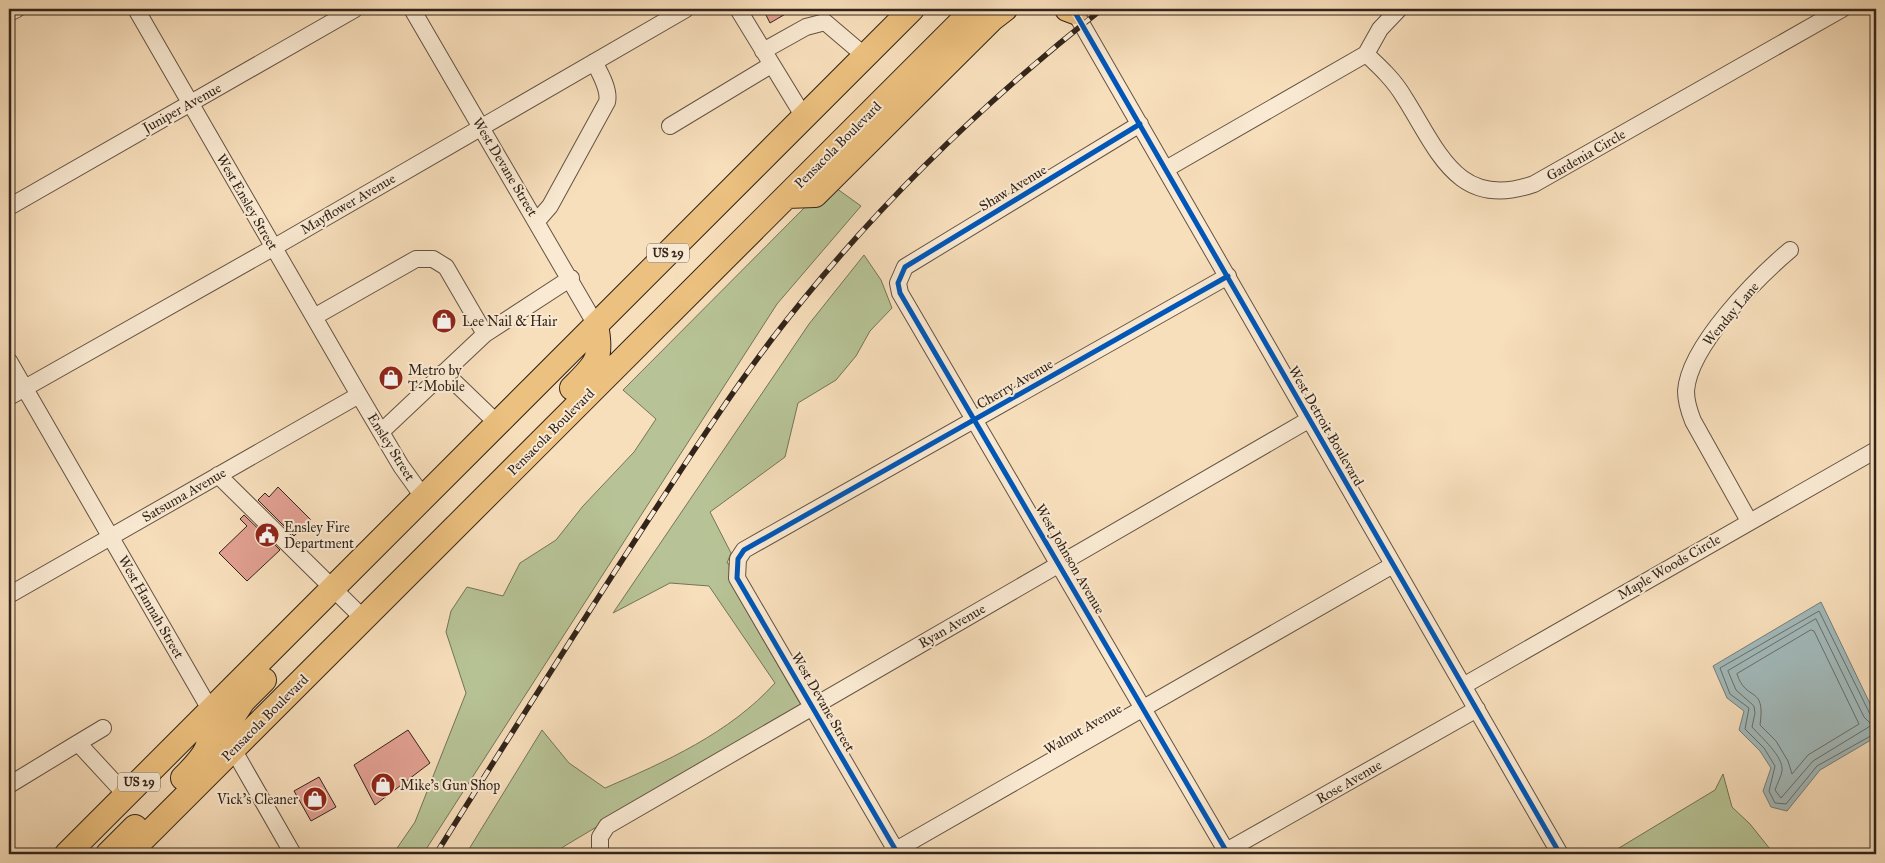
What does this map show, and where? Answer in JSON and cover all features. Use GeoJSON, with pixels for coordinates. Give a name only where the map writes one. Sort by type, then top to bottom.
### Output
{"type":"FeatureCollection","features":[{"type":"Feature","properties":{"kind":"highway","name":"US 29"},"geometry":{"type":"LineString","coordinates":[[67,854],[211,711],[339,594],[402,520],[912,9]]}},
{"type":"Feature","properties":{"kind":"highway"},"geometry":{"type":"LineString","coordinates":[[831,152],[850,111],[952,9]]}},
{"type":"Feature","properties":{"kind":"highway","name":"Pensacola Boulevard"},"geometry":{"type":"LineString","coordinates":[[128,854],[974,9]]}},
{"type":"Feature","properties":{"kind":"highway"},"geometry":{"type":"LineString","coordinates":[[787,196],[815,195],[992,19],[1005,9]]}},
{"type":"Feature","properties":{"kind":"highway"},"geometry":{"type":"LineString","coordinates":[[483,500],[511,450],[592,369],[599,353],[596,325]]}},
{"type":"Feature","properties":{"kind":"highway"},"geometry":{"type":"LineString","coordinates":[[233,750],[232,718],[243,701],[339,594]]}},
{"type":"Feature","properties":{"kind":"highway"},"geometry":{"type":"LineString","coordinates":[[108,854],[203,758],[211,740],[211,711]]}},
{"type":"Feature","properties":{"kind":"street"},"geometry":{"type":"LineString","coordinates":[[9,13],[16,9]]}},
{"type":"Feature","properties":{"kind":"street","name":"West Ensley Street"},"geometry":{"type":"LineString","coordinates":[[136,9],[359,395]]}},
{"type":"Feature","properties":{"kind":"street","name":"Juniper Avenue"},"geometry":{"type":"LineString","coordinates":[[9,207],[355,9]]}},
{"type":"Feature","properties":{"kind":"street","name":"West Devane Street"},"geometry":{"type":"LineString","coordinates":[[412,9],[571,278],[596,325]]}},
{"type":"Feature","properties":{"kind":"street","name":"Mayflower Avenue"},"geometry":{"type":"LineString","coordinates":[[9,397],[273,248],[686,9]]}},
{"type":"Feature","properties":{"kind":"street"},"geometry":{"type":"LineString","coordinates":[[738,9],[804,117]]}},
{"type":"Feature","properties":{"kind":"street"},"geometry":{"type":"LineString","coordinates":[[1166,169],[1366,54],[1380,29],[1399,9]]}},
{"type":"Feature","properties":{"kind":"street","name":"Gardenia Circle"},"geometry":{"type":"LineString","coordinates":[[1366,54],[1398,86],[1444,164],[1456,176],[1485,190],[1509,191],[1534,184],[1842,9]]}},
{"type":"Feature","properties":{"kind":"street","name":"West Detroit Boulevard"},"geometry":{"type":"LineString","coordinates":[[1072,10],[1228,276],[1464,686],[1558,854]]}},
{"type":"Feature","properties":{"kind":"street"},"geometry":{"type":"LineString","coordinates":[[670,126],[767,58],[806,27],[825,22],[865,56]]}},
{"type":"Feature","properties":{"kind":"street"},"geometry":{"type":"LineString","coordinates":[[537,221],[546,212],[607,102],[608,98],[602,78],[594,62]]}},
{"type":"Feature","properties":{"kind":"street","name":"Shaw Avenue"},"geometry":{"type":"LineString","coordinates":[[900,274],[905,268],[1140,124]]}},
{"type":"Feature","properties":{"kind":"street","name":"Wenday Lane"},"geometry":{"type":"LineString","coordinates":[[1748,521],[1693,421],[1688,407],[1686,391],[1695,362],[1710,335],[1773,265],[1790,250]]}},
{"type":"Feature","properties":{"kind":"street"},"geometry":{"type":"LineString","coordinates":[[314,317],[416,259],[433,259],[446,267],[485,334]]}},
{"type":"Feature","properties":{"kind":"street","name":"West Johnson Avenue"},"geometry":{"type":"LineString","coordinates":[[900,274],[898,283],[900,293],[1143,707],[1225,853]]}},
{"type":"Feature","properties":{"kind":"street","name":"Cherry Avenue"},"geometry":{"type":"LineString","coordinates":[[738,559],[744,550],[1228,276]]}},
{"type":"Feature","properties":{"kind":"street"},"geometry":{"type":"LineString","coordinates":[[381,432],[485,334],[571,278]]}},
{"type":"Feature","properties":{"kind":"street","name":"West Hannah Street"},"geometry":{"type":"LineString","coordinates":[[9,361],[293,854]]}},
{"type":"Feature","properties":{"kind":"street"},"geometry":{"type":"LineString","coordinates":[[444,372],[498,424]]}},
{"type":"Feature","properties":{"kind":"street","name":"Ensley Street"},"geometry":{"type":"LineString","coordinates":[[359,395],[424,498]]}},
{"type":"Feature","properties":{"kind":"street","name":"Satsuma Avenue"},"geometry":{"type":"LineString","coordinates":[[9,595],[359,395]]}},
{"type":"Feature","properties":{"kind":"street","name":"Ryan Avenue"},"geometry":{"type":"LineString","coordinates":[[600,854],[600,837],[607,826],[1310,419]]}},
{"type":"Feature","properties":{"kind":"street","name":"Maple Woods Circle"},"geometry":{"type":"LineString","coordinates":[[1464,686],[1748,521],[1876,450]]}},
{"type":"Feature","properties":{"kind":"street"},"geometry":{"type":"LineString","coordinates":[[218,476],[364,619]]}},
{"type":"Feature","properties":{"kind":"street","name":"West Devane Street"},"geometry":{"type":"LineString","coordinates":[[738,559],[737,578],[894,853]]}},
{"type":"Feature","properties":{"kind":"street","name":"Walnut Avenue"},"geometry":{"type":"LineString","coordinates":[[894,853],[1143,707],[1393,565]]}},
{"type":"Feature","properties":{"kind":"street","name":"Rose Avenue"},"geometry":{"type":"LineString","coordinates":[[1225,853],[1477,709]]}},
{"type":"Feature","properties":{"kind":"street"},"geometry":{"type":"LineString","coordinates":[[9,786],[103,728]]}},
{"type":"Feature","properties":{"kind":"street"},"geometry":{"type":"LineString","coordinates":[[78,744],[126,795]]}},
{"type":"Feature","properties":{"kind":"green space"},"geometry":{"type":"Polygon","coordinates":[[[829,183],[861,206],[777,304],[423,854],[393,854],[415,822],[466,693],[446,632],[451,611],[467,587],[503,596],[520,563],[556,540],[583,506],[634,452],[656,419],[623,390],[829,183]]]}},
{"type":"Feature","properties":{"kind":"green space"},"geometry":{"type":"Polygon","coordinates":[[[864,255],[881,280],[892,308],[870,331],[856,356],[836,380],[798,403],[785,457],[710,512],[731,553],[727,563],[729,564],[730,582],[801,705],[563,847],[556,854],[466,854],[542,730],[569,763],[605,788],[651,768],[696,744],[738,717],[775,683],[709,586],[670,583],[613,613],[809,324],[864,255]]]}},
{"type":"Feature","properties":{"kind":"green space"},"geometry":{"type":"Polygon","coordinates":[[[1723,774],[1732,807],[1750,824],[1774,854],[1609,854],[1715,790],[1723,774]]]}},
{"type":"Feature","properties":{"kind":"water"},"geometry":{"type":"Polygon","coordinates":[[[1821,602],[1876,716],[1876,737],[1820,770],[1787,811],[1771,807],[1763,791],[1771,768],[1760,751],[1739,730],[1744,711],[1727,698],[1713,666],[1821,602]]]}},
{"type":"Feature","properties":{"kind":"building"},"geometry":{"type":"Polygon","coordinates":[[[763,9],[794,9],[770,23],[763,9]]]}},
{"type":"Feature","properties":{"kind":"building"},"geometry":{"type":"Polygon","coordinates":[[[278,487],[311,520],[294,536],[258,500],[265,493],[269,497],[278,487]]]}},
{"type":"Feature","properties":{"kind":"building"},"geometry":{"type":"Polygon","coordinates":[[[244,515],[280,550],[247,581],[219,553],[247,526],[240,519],[244,515]]]}},
{"type":"Feature","properties":{"kind":"building","name":"Mike's Gun Shop"},"geometry":{"type":"Polygon","coordinates":[[[408,730],[430,763],[375,805],[354,765],[408,730]]]}},
{"type":"Feature","properties":{"kind":"building","name":"Vick's Cleaner"},"geometry":{"type":"Polygon","coordinates":[[[319,777],[336,807],[311,821],[294,791],[319,777]]]}},
{"type":"Feature","properties":{"kind":"railway"},"geometry":{"type":"LineString","coordinates":[[436,854],[690,456],[755,362],[808,293],[846,249],[926,164],[1012,84],[1102,9]]}},
{"type":"Feature","properties":{"kind":"cycle path"},"geometry":{"type":"LineString","coordinates":[[1073,9],[1560,854]]}},
{"type":"Feature","properties":{"kind":"cycle path"},"geometry":{"type":"LineString","coordinates":[[1140,124],[905,267],[898,283],[900,293],[1228,854]]}},
{"type":"Feature","properties":{"kind":"cycle path"},"geometry":{"type":"LineString","coordinates":[[898,854],[737,578],[738,559],[744,550],[1228,276]]}},
{"type":"Feature","properties":{"kind":"place","name":"Lee Nail & Hair"},"geometry":{"type":"Point","coordinates":[444,321]}},
{"type":"Feature","properties":{"kind":"place","name":"Metro by T-Mobile"},"geometry":{"type":"Point","coordinates":[391,378]}},
{"type":"Feature","properties":{"kind":"place","name":"Ensley Fire Department"},"geometry":{"type":"Point","coordinates":[267,535]}},
{"type":"Feature","properties":{"kind":"place","name":"Mike's Gun Shop"},"geometry":{"type":"Point","coordinates":[383,785]}},
{"type":"Feature","properties":{"kind":"place","name":"Vick's Cleaner"},"geometry":{"type":"Point","coordinates":[315,799]}}]}
